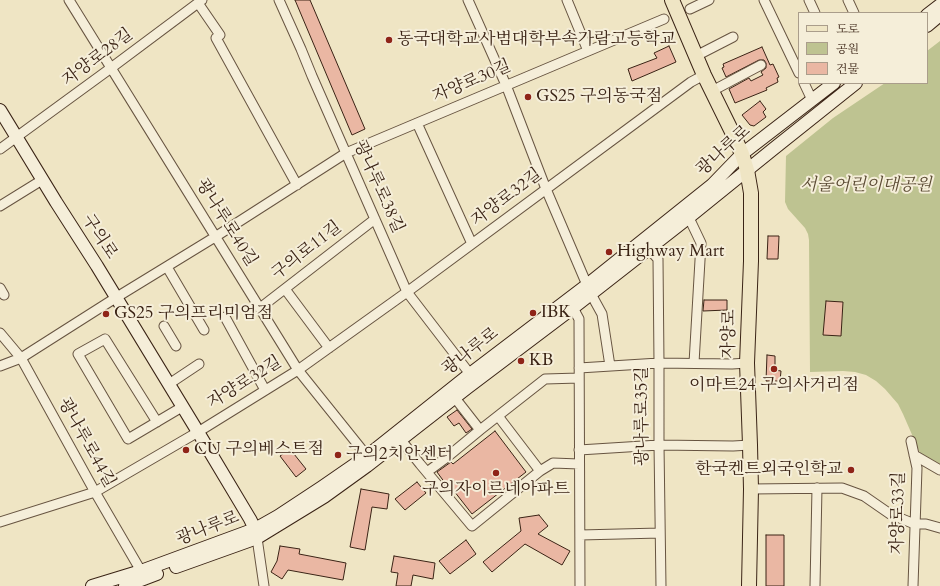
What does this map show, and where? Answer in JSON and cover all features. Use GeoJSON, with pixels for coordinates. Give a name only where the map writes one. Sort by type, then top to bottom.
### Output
{"type":"FeatureCollection","features":[{"type":"Feature","properties":{"kind":"main road","name":"자양로"},"geometry":{"type":"LineString","coordinates":[[672,0],[704,75],[742,154],[747,170],[751,194],[751,262],[747,363],[750,445],[749,586]]}},
{"type":"Feature","properties":{"kind":"main road"},"geometry":{"type":"LineString","coordinates":[[928,14],[940,5]]}},
{"type":"Feature","properties":{"kind":"main road"},"geometry":{"type":"LineString","coordinates":[[928,25],[940,15]]}},
{"type":"Feature","properties":{"kind":"main road","name":"광나루로"},"geometry":{"type":"LineString","coordinates":[[125,586],[256,533],[324,497],[367,466],[573,308],[589,289],[712,185],[742,154],[833,84]]}},
{"type":"Feature","properties":{"kind":"main road","name":"광나루로"},"geometry":{"type":"LineString","coordinates":[[92,586],[256,533],[278,516],[367,456],[470,374],[589,289],[649,249],[855,84]]}},
{"type":"Feature","properties":{"kind":"main road","name":"구의로"},"geometry":{"type":"LineString","coordinates":[[0,110],[42,180],[98,266],[198,432],[256,533]]}},
{"type":"Feature","properties":{"kind":"street","name":"광나루로40길"},"geometry":{"type":"LineString","coordinates":[[69,0],[298,370],[367,456]]}},
{"type":"Feature","properties":{"kind":"street","name":"광나루로38길"},"geometry":{"type":"LineString","coordinates":[[279,0],[406,292],[470,374]]}},
{"type":"Feature","properties":{"kind":"street"},"geometry":{"type":"LineString","coordinates":[[468,0],[506,85],[546,189],[589,289],[602,314],[610,366]]}},
{"type":"Feature","properties":{"kind":"street"},"geometry":{"type":"LineString","coordinates":[[567,0],[588,51]]}},
{"type":"Feature","properties":{"kind":"street"},"geometry":{"type":"LineString","coordinates":[[690,9],[709,0]]}},
{"type":"Feature","properties":{"kind":"street"},"geometry":{"type":"LineString","coordinates":[[764,0],[798,71]]}},
{"type":"Feature","properties":{"kind":"street"},"geometry":{"type":"LineString","coordinates":[[809,0],[815,12]]}},
{"type":"Feature","properties":{"kind":"street"},"geometry":{"type":"LineString","coordinates":[[848,0],[854,12]]}},
{"type":"Feature","properties":{"kind":"street","name":"자양로28길"},"geometry":{"type":"LineString","coordinates":[[0,149],[200,2],[242,84],[297,185]]}},
{"type":"Feature","properties":{"kind":"street","name":"자양로30길"},"geometry":{"type":"LineString","coordinates":[[0,366],[21,358],[216,237],[346,153],[664,19]]}},
{"type":"Feature","properties":{"kind":"street"},"geometry":{"type":"LineString","coordinates":[[696,56],[733,37]]}},
{"type":"Feature","properties":{"kind":"street"},"geometry":{"type":"LineString","coordinates":[[712,91],[760,65]]}},
{"type":"Feature","properties":{"kind":"street","name":"자양로32길"},"geometry":{"type":"LineString","coordinates":[[0,522],[95,492],[198,432],[298,370],[472,244],[691,82],[704,75]]}},
{"type":"Feature","properties":{"kind":"street"},"geometry":{"type":"LineString","coordinates":[[804,84],[812,100]]}},
{"type":"Feature","properties":{"kind":"street"},"geometry":{"type":"LineString","coordinates":[[417,123],[472,244]]}},
{"type":"Feature","properties":{"kind":"street"},"geometry":{"type":"LineString","coordinates":[[0,206],[42,180]]}},
{"type":"Feature","properties":{"kind":"street"},"geometry":{"type":"LineString","coordinates":[[688,218],[701,243],[694,363]]}},
{"type":"Feature","properties":{"kind":"street","name":"구의로11길"},"geometry":{"type":"LineString","coordinates":[[260,308],[375,219]]}},
{"type":"Feature","properties":{"kind":"street","name":"광나루로35길"},"geometry":{"type":"LineString","coordinates":[[649,249],[658,259],[661,586]]}},
{"type":"Feature","properties":{"kind":"street"},"geometry":{"type":"LineString","coordinates":[[167,267],[204,330]]}},
{"type":"Feature","properties":{"kind":"street"},"geometry":{"type":"LineString","coordinates":[[285,288],[329,348]]}},
{"type":"Feature","properties":{"kind":"street"},"geometry":{"type":"LineString","coordinates":[[573,308],[579,319],[580,586]]}},
{"type":"Feature","properties":{"kind":"street"},"geometry":{"type":"LineString","coordinates":[[225,317],[265,390]]}},
{"type":"Feature","properties":{"kind":"street"},"geometry":{"type":"LineString","coordinates":[[164,326],[176,346]]}},
{"type":"Feature","properties":{"kind":"street","name":"광나루로44길"},"geometry":{"type":"LineString","coordinates":[[0,333],[21,358],[95,492],[141,571]]}},
{"type":"Feature","properties":{"kind":"street"},"geometry":{"type":"LineString","coordinates":[[157,422],[105,339],[78,354],[128,439],[157,422],[182,407]]}},
{"type":"Feature","properties":{"kind":"street"},"geometry":{"type":"LineString","coordinates":[[579,368],[659,362],[747,363]]}},
{"type":"Feature","properties":{"kind":"street"},"geometry":{"type":"LineString","coordinates":[[168,384],[198,364]]}},
{"type":"Feature","properties":{"kind":"street"},"geometry":{"type":"LineString","coordinates":[[426,472],[446,458],[545,379],[579,378]]}},
{"type":"Feature","properties":{"kind":"street","name":"광나루로"},"geometry":{"type":"LineString","coordinates":[[455,398],[480,430]]}},
{"type":"Feature","properties":{"kind":"street"},"geometry":{"type":"LineString","coordinates":[[498,416],[540,471]]}},
{"type":"Feature","properties":{"kind":"street"},"geometry":{"type":"LineString","coordinates":[[401,440],[472,526],[540,471],[553,463],[579,464]]}},
{"type":"Feature","properties":{"kind":"street","name":"자양로33길"},"geometry":{"type":"LineString","coordinates":[[911,441],[916,468],[913,586]]}},
{"type":"Feature","properties":{"kind":"street"},"geometry":{"type":"LineString","coordinates":[[579,450],[659,445],[750,445]]}},
{"type":"Feature","properties":{"kind":"street"},"geometry":{"type":"LineString","coordinates":[[914,455],[940,470]]}},
{"type":"Feature","properties":{"kind":"street"},"geometry":{"type":"LineString","coordinates":[[815,586],[817,488]]}},
{"type":"Feature","properties":{"kind":"street"},"geometry":{"type":"LineString","coordinates":[[750,489],[842,488],[864,496],[890,514],[915,524],[926,524],[940,528]]}},
{"type":"Feature","properties":{"kind":"street"},"geometry":{"type":"LineString","coordinates":[[256,533],[264,586]]}},
{"type":"Feature","properties":{"kind":"street"},"geometry":{"type":"LineString","coordinates":[[580,535],[660,533]]}},
{"type":"Feature","properties":{"kind":"green space","name":"서울어린이대공원"},"geometry":{"type":"Polygon","coordinates":[[[940,41],[940,464],[920,453],[898,404],[876,381],[866,375],[855,372],[810,372],[809,240],[805,228],[788,209],[785,202],[786,156],[833,118],[884,84],[928,84],[928,50],[940,41]]]}},
{"type":"Feature","properties":{"kind":"building"},"geometry":{"type":"Polygon","coordinates":[[[295,0],[310,0],[365,129],[352,135],[295,0]]]}},
{"type":"Feature","properties":{"kind":"building"},"geometry":{"type":"Polygon","coordinates":[[[669,46],[676,62],[632,81],[628,69],[657,58],[654,53],[669,46]]]}},
{"type":"Feature","properties":{"kind":"building"},"geometry":{"type":"Polygon","coordinates":[[[762,47],[770,65],[773,64],[779,77],[777,78],[778,82],[766,88],[767,90],[735,103],[729,89],[749,78],[751,81],[763,75],[761,72],[766,68],[766,63],[764,60],[759,60],[726,77],[722,68],[724,67],[723,64],[762,47]]]}},
{"type":"Feature","properties":{"kind":"building"},"geometry":{"type":"Polygon","coordinates":[[[760,101],[766,109],[763,112],[766,117],[754,126],[750,125],[742,115],[760,101]]]}},
{"type":"Feature","properties":{"kind":"building"},"geometry":{"type":"Polygon","coordinates":[[[768,236],[779,236],[778,259],[767,259],[768,236]]]}},
{"type":"Feature","properties":{"kind":"building"},"geometry":{"type":"Polygon","coordinates":[[[704,300],[727,300],[727,310],[703,311],[704,300]]]}},
{"type":"Feature","properties":{"kind":"building"},"geometry":{"type":"Polygon","coordinates":[[[826,301],[843,302],[841,336],[823,335],[826,301]]]}},
{"type":"Feature","properties":{"kind":"building"},"geometry":{"type":"Polygon","coordinates":[[[767,355],[775,356],[775,370],[781,371],[780,381],[766,381],[767,355]]]}},
{"type":"Feature","properties":{"kind":"building"},"geometry":{"type":"Polygon","coordinates":[[[457,410],[472,429],[466,433],[459,423],[454,426],[447,417],[457,410]]]}},
{"type":"Feature","properties":{"kind":"building","name":"구의자이르네아파트"},"geometry":{"type":"Polygon","coordinates":[[[495,431],[526,472],[472,514],[447,482],[445,483],[437,472],[451,462],[453,464],[495,431]]]}},
{"type":"Feature","properties":{"kind":"building"},"geometry":{"type":"Polygon","coordinates":[[[290,449],[306,469],[296,477],[280,456],[290,449]]]}},
{"type":"Feature","properties":{"kind":"building"},"geometry":{"type":"Polygon","coordinates":[[[417,482],[426,493],[405,510],[395,499],[417,482]]]}},
{"type":"Feature","properties":{"kind":"building"},"geometry":{"type":"Polygon","coordinates":[[[361,489],[389,494],[387,509],[372,507],[365,550],[350,547],[361,489]]]}},
{"type":"Feature","properties":{"kind":"building"},"geometry":{"type":"Polygon","coordinates":[[[539,515],[548,526],[538,534],[570,551],[562,565],[525,544],[492,572],[483,562],[521,531],[519,518],[539,515]]]}},
{"type":"Feature","properties":{"kind":"building"},"geometry":{"type":"Polygon","coordinates":[[[766,535],[784,535],[784,586],[766,586],[766,535]]]}},
{"type":"Feature","properties":{"kind":"building"},"geometry":{"type":"Polygon","coordinates":[[[466,540],[476,554],[450,574],[439,561],[466,540]]]}},
{"type":"Feature","properties":{"kind":"building"},"geometry":{"type":"Polygon","coordinates":[[[280,546],[300,549],[299,554],[346,563],[343,580],[288,570],[282,579],[271,572],[277,561],[280,546]]]}},
{"type":"Feature","properties":{"kind":"building"},"geometry":{"type":"Polygon","coordinates":[[[394,556],[435,563],[433,579],[413,575],[411,586],[396,586],[398,573],[391,572],[394,556]]]}},
{"type":"Feature","properties":{"kind":"place","name":"동국대학교사범대학부속가람고등학교"},"geometry":{"type":"Point","coordinates":[389,40]}},
{"type":"Feature","properties":{"kind":"place","name":"GS25 구의동국점"},"geometry":{"type":"Point","coordinates":[528,97]}},
{"type":"Feature","properties":{"kind":"place","name":"Highway Mart"},"geometry":{"type":"Point","coordinates":[609,252]}},
{"type":"Feature","properties":{"kind":"place","name":"IBK"},"geometry":{"type":"Point","coordinates":[533,313]}},
{"type":"Feature","properties":{"kind":"place","name":"GS25 구의프리미엄점"},"geometry":{"type":"Point","coordinates":[106,314]}},
{"type":"Feature","properties":{"kind":"place","name":"KB"},"geometry":{"type":"Point","coordinates":[521,361]}},
{"type":"Feature","properties":{"kind":"place","name":"이마트24 구의사거리점"},"geometry":{"type":"Point","coordinates":[774,369]}},
{"type":"Feature","properties":{"kind":"place","name":"CU 구의베스트점"},"geometry":{"type":"Point","coordinates":[186,450]}},
{"type":"Feature","properties":{"kind":"place","name":"구의2치안센터"},"geometry":{"type":"Point","coordinates":[338,455]}},
{"type":"Feature","properties":{"kind":"place","name":"한국켄트외국인학교"},"geometry":{"type":"Point","coordinates":[851,470]}},
{"type":"Feature","properties":{"kind":"place","name":"구의자이르네아파트"},"geometry":{"type":"Point","coordinates":[496,473]}}]}
